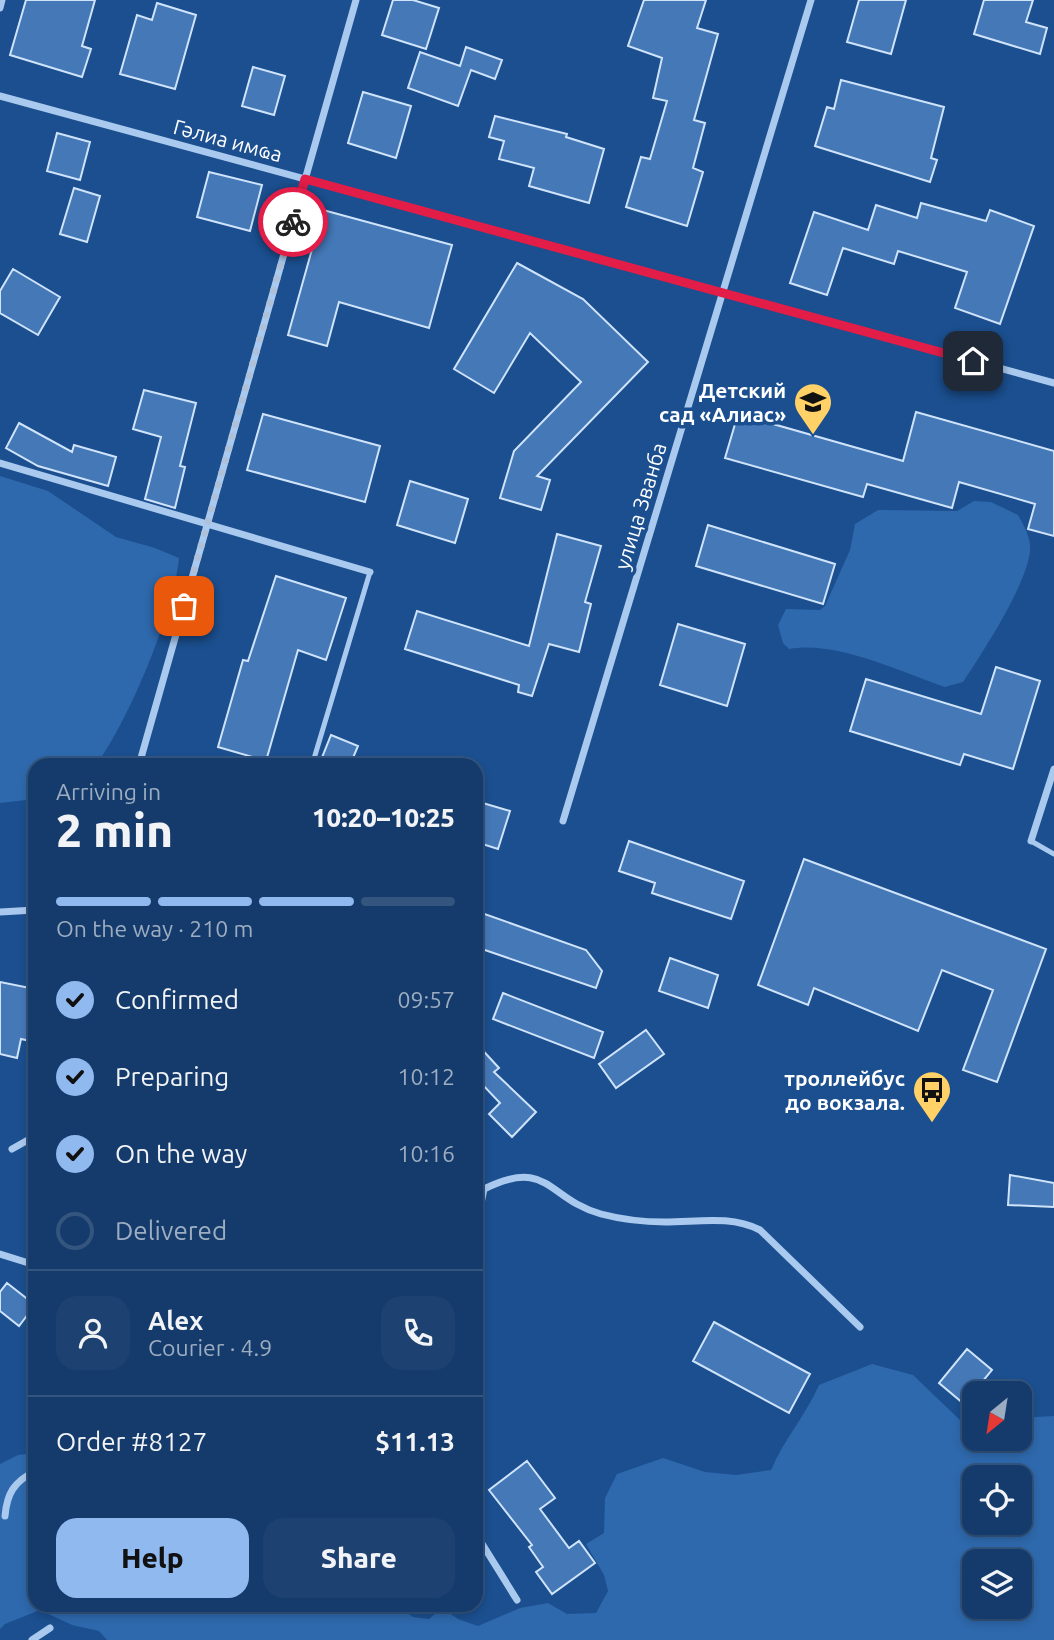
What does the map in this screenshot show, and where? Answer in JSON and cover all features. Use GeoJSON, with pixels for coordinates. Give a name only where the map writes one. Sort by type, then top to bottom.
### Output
{"type":"FeatureCollection","features":[{"type":"Feature","properties":{"kind":"street"},"geometry":{"type":"LineString","coordinates":[[0,8],[2,0]]}},
{"type":"Feature","properties":{"kind":"street"},"geometry":{"type":"LineString","coordinates":[[141,758],[356,0]]}},
{"type":"Feature","properties":{"kind":"street","name":"улица Званба"},"geometry":{"type":"LineString","coordinates":[[563,821],[811,0]]}},
{"type":"Feature","properties":{"kind":"street","name":"Гәлиа имҩа"},"geometry":{"type":"LineString","coordinates":[[0,96],[1054,383]]}},
{"type":"Feature","properties":{"kind":"street"},"geometry":{"type":"LineString","coordinates":[[0,463],[370,572]]}},
{"type":"Feature","properties":{"kind":"street"},"geometry":{"type":"LineString","coordinates":[[1031,841],[1054,769]]}},
{"type":"Feature","properties":{"kind":"street"},"geometry":{"type":"LineString","coordinates":[[0,912],[28,910]]}},
{"type":"Feature","properties":{"kind":"street"},"geometry":{"type":"LineString","coordinates":[[12,1149],[28,1140]]}},
{"type":"Feature","properties":{"kind":"street"},"geometry":{"type":"LineString","coordinates":[[483,1194],[484,1189],[510,1176],[529,1177],[548,1184],[568,1199],[600,1214],[662,1222],[717,1219],[746,1223],[760,1230],[860,1327]]}},
{"type":"Feature","properties":{"kind":"street"},"geometry":{"type":"LineString","coordinates":[[0,1254],[28,1263]]}},
{"type":"Feature","properties":{"kind":"street"},"geometry":{"type":"LineString","coordinates":[[5,1516],[7,1495],[20,1479],[28,1475]]}},
{"type":"Feature","properties":{"kind":"street"},"geometry":{"type":"LineString","coordinates":[[483,1545],[517,1600]]}},
{"type":"Feature","properties":{"kind":"street"},"geometry":{"type":"LineString","coordinates":[[32,1640],[50,1628]]}},
{"type":"Feature","properties":{"kind":"lane"},"geometry":{"type":"LineString","coordinates":[[314,758],[370,572]]}},
{"type":"Feature","properties":{"kind":"lane"},"geometry":{"type":"LineString","coordinates":[[1031,841],[1054,854]]}},
{"type":"Feature","properties":{"kind":"shaded area"},"geometry":{"type":"Polygon","coordinates":[[[0,476],[48,491],[116,537],[179,558],[168,608],[148,665],[123,720],[101,758],[28,758],[28,800],[0,803],[0,476]]]}},
{"type":"Feature","properties":{"kind":"shaded area"},"geometry":{"type":"Polygon","coordinates":[[[974,501],[991,502],[1018,515],[1030,545],[1029,559],[1015,595],[963,682],[945,687],[847,653],[807,647],[789,649],[783,643],[778,625],[786,609],[820,610],[825,606],[850,550],[855,524],[878,510],[957,511],[974,501]]]}},
{"type":"Feature","properties":{"kind":"shaded area"},"geometry":{"type":"Polygon","coordinates":[[[872,1364],[913,1375],[962,1421],[962,1451],[1032,1451],[1032,1418],[1054,1416],[1054,1640],[107,1640],[99,1631],[72,1625],[44,1612],[406,1612],[413,1617],[429,1619],[437,1612],[448,1612],[478,1626],[520,1608],[548,1603],[567,1614],[596,1613],[608,1591],[604,1575],[586,1544],[604,1533],[605,1498],[617,1474],[663,1458],[705,1472],[736,1475],[771,1470],[819,1385],[872,1364]]]}},
{"type":"Feature","properties":{"kind":"shaded area"},"geometry":{"type":"Polygon","coordinates":[[[28,1454],[28,1612],[35,1612],[5,1624],[0,1629],[0,1464],[18,1455],[28,1454]]]}},
{"type":"Feature","properties":{"kind":"building"},"geometry":{"type":"Polygon","coordinates":[[[26,0],[95,0],[82,46],[91,49],[82,77],[10,55],[26,0]]]}},
{"type":"Feature","properties":{"kind":"building"},"geometry":{"type":"Polygon","coordinates":[[[393,0],[413,0],[439,8],[426,49],[382,35],[393,0]]]}},
{"type":"Feature","properties":{"kind":"building"},"geometry":{"type":"Polygon","coordinates":[[[644,0],[706,0],[697,28],[718,34],[694,120],[705,123],[693,168],[703,172],[687,226],[626,207],[641,157],[650,159],[667,101],[653,98],[662,58],[628,46],[644,0]]]}},
{"type":"Feature","properties":{"kind":"building"},"geometry":{"type":"Polygon","coordinates":[[[859,0],[906,0],[891,54],[847,42],[859,0]]]}},
{"type":"Feature","properties":{"kind":"building"},"geometry":{"type":"Polygon","coordinates":[[[984,0],[1033,0],[1026,22],[1047,28],[1040,54],[974,34],[984,0]]]}},
{"type":"Feature","properties":{"kind":"building"},"geometry":{"type":"Polygon","coordinates":[[[157,3],[196,15],[175,89],[120,74],[137,15],[152,20],[157,3]]]}},
{"type":"Feature","properties":{"kind":"building"},"geometry":{"type":"Polygon","coordinates":[[[466,47],[502,60],[495,79],[471,70],[458,106],[408,88],[420,52],[460,66],[466,47]]]}},
{"type":"Feature","properties":{"kind":"building"},"geometry":{"type":"Polygon","coordinates":[[[253,67],[285,76],[274,115],[242,106],[253,67]]]}},
{"type":"Feature","properties":{"kind":"building"},"geometry":{"type":"Polygon","coordinates":[[[841,80],[944,107],[931,158],[937,160],[930,182],[815,146],[827,107],[834,109],[841,80]]]}},
{"type":"Feature","properties":{"kind":"building"},"geometry":{"type":"Polygon","coordinates":[[[363,92],[411,106],[396,158],[348,143],[363,92]]]}},
{"type":"Feature","properties":{"kind":"building"},"geometry":{"type":"Polygon","coordinates":[[[495,116],[567,134],[566,137],[604,149],[589,203],[529,186],[534,168],[499,159],[504,141],[489,137],[495,116]]]}},
{"type":"Feature","properties":{"kind":"building"},"geometry":{"type":"Polygon","coordinates":[[[57,133],[90,142],[80,180],[47,171],[57,133]]]}},
{"type":"Feature","properties":{"kind":"building"},"geometry":{"type":"Polygon","coordinates":[[[209,172],[262,185],[250,231],[197,217],[209,172]]]}},
{"type":"Feature","properties":{"kind":"building"},"geometry":{"type":"Polygon","coordinates":[[[74,188],[100,196],[87,242],[60,234],[74,188]]]}},
{"type":"Feature","properties":{"kind":"building"},"geometry":{"type":"Polygon","coordinates":[[[921,203],[986,221],[990,210],[1034,226],[1000,324],[955,308],[967,272],[898,251],[894,264],[843,248],[827,295],[790,283],[814,212],[868,230],[876,205],[917,218],[921,203]]]}},
{"type":"Feature","properties":{"kind":"building"},"geometry":{"type":"Polygon","coordinates":[[[323,210],[452,245],[429,328],[339,302],[327,346],[288,335],[323,210]]]}},
{"type":"Feature","properties":{"kind":"building"},"geometry":{"type":"Polygon","coordinates":[[[517,263],[583,299],[648,362],[537,476],[550,480],[541,510],[500,498],[514,451],[581,382],[530,333],[494,393],[454,369],[517,263]]]}},
{"type":"Feature","properties":{"kind":"building"},"geometry":{"type":"Polygon","coordinates":[[[13,269],[60,297],[38,335],[0,313],[0,291],[13,269]]]}},
{"type":"Feature","properties":{"kind":"building"},"geometry":{"type":"Polygon","coordinates":[[[144,390],[196,403],[180,466],[185,467],[175,508],[145,499],[161,437],[133,429],[144,390]]]}},
{"type":"Feature","properties":{"kind":"building"},"geometry":{"type":"Polygon","coordinates":[[[916,412],[1054,451],[1054,536],[1028,529],[1035,504],[959,482],[952,508],[867,484],[863,497],[725,458],[738,414],[903,461],[916,412]]]}},
{"type":"Feature","properties":{"kind":"building"},"geometry":{"type":"Polygon","coordinates":[[[263,414],[380,446],[365,502],[247,470],[263,414]]]}},
{"type":"Feature","properties":{"kind":"building"},"geometry":{"type":"Polygon","coordinates":[[[19,423],[72,452],[74,445],[116,457],[108,486],[38,466],[6,448],[19,423]]]}},
{"type":"Feature","properties":{"kind":"building"},"geometry":{"type":"Polygon","coordinates":[[[410,481],[468,499],[455,543],[397,525],[410,481]]]}},
{"type":"Feature","properties":{"kind":"building"},"geometry":{"type":"Polygon","coordinates":[[[708,525],[835,564],[823,604],[696,566],[708,525]]]}},
{"type":"Feature","properties":{"kind":"building"},"geometry":{"type":"Polygon","coordinates":[[[557,534],[601,546],[585,602],[591,604],[579,652],[549,644],[532,696],[518,692],[519,685],[405,649],[417,611],[529,646],[557,534]]]}},
{"type":"Feature","properties":{"kind":"building"},"geometry":{"type":"Polygon","coordinates":[[[276,576],[346,598],[326,660],[298,650],[267,758],[256,758],[218,747],[243,660],[248,661],[276,576]]]}},
{"type":"Feature","properties":{"kind":"building"},"geometry":{"type":"Polygon","coordinates":[[[678,624],[745,644],[727,706],[660,685],[678,624]]]}},
{"type":"Feature","properties":{"kind":"building"},"geometry":{"type":"Polygon","coordinates":[[[996,667],[1040,681],[1013,769],[964,754],[960,765],[850,731],[866,679],[981,714],[996,667]]]}},
{"type":"Feature","properties":{"kind":"building"},"geometry":{"type":"Polygon","coordinates":[[[331,735],[358,746],[353,758],[322,758],[331,735]]]}},
{"type":"Feature","properties":{"kind":"building"},"geometry":{"type":"Polygon","coordinates":[[[483,803],[510,811],[498,849],[483,844],[483,803]]]}},
{"type":"Feature","properties":{"kind":"building"},"geometry":{"type":"Polygon","coordinates":[[[629,841],[744,881],[731,919],[652,893],[655,883],[619,871],[629,841]]]}},
{"type":"Feature","properties":{"kind":"building"},"geometry":{"type":"Polygon","coordinates":[[[804,859],[1046,949],[997,1082],[963,1070],[993,990],[942,970],[918,1031],[814,988],[808,1005],[758,985],[804,859]]]}},
{"type":"Feature","properties":{"kind":"building"},"geometry":{"type":"Polygon","coordinates":[[[483,913],[586,950],[602,971],[596,988],[483,949],[483,913]]]}},
{"type":"Feature","properties":{"kind":"building"},"geometry":{"type":"Polygon","coordinates":[[[670,958],[718,975],[708,1008],[659,991],[670,958]]]}},
{"type":"Feature","properties":{"kind":"building"},"geometry":{"type":"Polygon","coordinates":[[[0,982],[28,988],[28,1040],[21,1039],[17,1058],[0,1054],[0,982]]]}},
{"type":"Feature","properties":{"kind":"building"},"geometry":{"type":"Polygon","coordinates":[[[503,993],[603,1032],[594,1058],[493,1019],[503,993]]]}},
{"type":"Feature","properties":{"kind":"building"},"geometry":{"type":"Polygon","coordinates":[[[646,1030],[664,1054],[616,1088],[599,1064],[646,1030]]]}},
{"type":"Feature","properties":{"kind":"building"},"geometry":{"type":"Polygon","coordinates":[[[483,1051],[499,1068],[494,1072],[536,1112],[512,1137],[489,1114],[500,1103],[483,1085],[483,1051]]]}},
{"type":"Feature","properties":{"kind":"building"},"geometry":{"type":"Polygon","coordinates":[[[1010,1175],[1054,1183],[1054,1207],[1008,1205],[1010,1175]]]}},
{"type":"Feature","properties":{"kind":"building"},"geometry":{"type":"Polygon","coordinates":[[[7,1283],[28,1300],[28,1314],[19,1326],[0,1311],[0,1292],[7,1283]]]}},
{"type":"Feature","properties":{"kind":"building"},"geometry":{"type":"Polygon","coordinates":[[[714,1322],[810,1374],[789,1413],[693,1361],[714,1322]]]}},
{"type":"Feature","properties":{"kind":"building"},"geometry":{"type":"Polygon","coordinates":[[[967,1349],[992,1370],[983,1381],[962,1381],[962,1402],[939,1383],[967,1349]]]}},
{"type":"Feature","properties":{"kind":"building"},"geometry":{"type":"Polygon","coordinates":[[[527,1461],[555,1498],[540,1509],[569,1548],[579,1541],[595,1563],[552,1594],[536,1572],[543,1567],[529,1547],[532,1545],[489,1490],[527,1461]]]}},
{"type":"Feature","properties":{"kind":"way so far"},"geometry":{"type":"LineString","coordinates":[[184,606],[293,222]]}},
{"type":"Feature","properties":{"kind":"place","name":"Детский сад «Алиас»"},"geometry":{"type":"Point","coordinates":[813,436]}},
{"type":"Feature","properties":{"kind":"place","name":"троллейбус до вокзала."},"geometry":{"type":"Point","coordinates":[932,1124]}},
{"type":"Feature","properties":{"kind":"route"},"geometry":{"type":"LineString","coordinates":[[293,222],[305,179],[973,361]]}}]}
